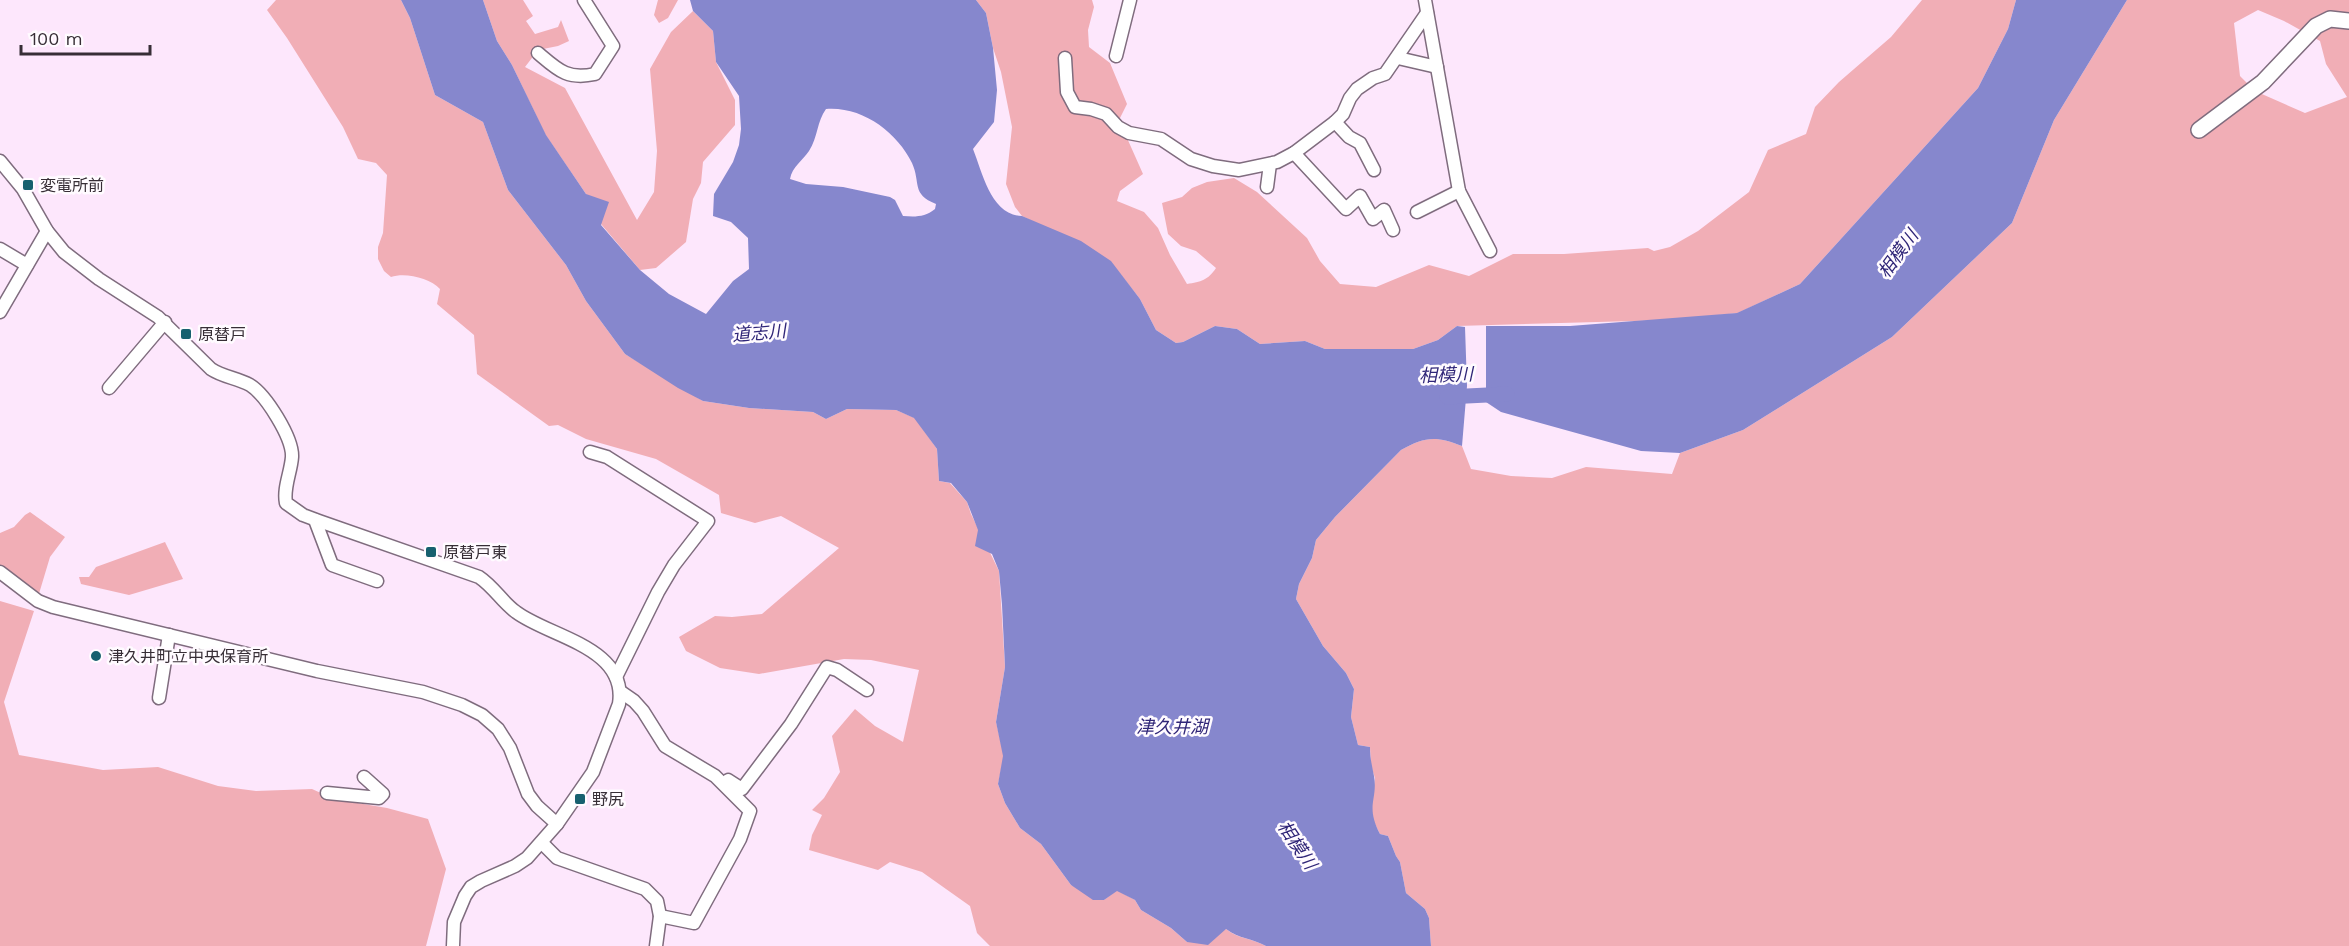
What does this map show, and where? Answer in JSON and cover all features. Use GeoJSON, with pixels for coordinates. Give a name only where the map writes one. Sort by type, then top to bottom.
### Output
{"type":"FeatureCollection","features":[{"type":"Feature","properties":{"kind":"main road"},"geometry":{"type":"LineString","coordinates":[[2199,130],[2263,82],[2316,26],[2330,19],[2349,21]]}},
{"type":"Feature","properties":{"kind":"street"},"geometry":{"type":"LineString","coordinates":[[538,53],[565,75],[595,74],[614,46],[584,0]]}},
{"type":"Feature","properties":{"kind":"street"},"geometry":{"type":"LineString","coordinates":[[1116,56],[1130,0]]}},
{"type":"Feature","properties":{"kind":"street"},"geometry":{"type":"LineString","coordinates":[[1065,58],[1067,92],[1075,106],[1106,114],[1118,127],[1129,133],[1161,138],[1191,159],[1213,166],[1239,170],[1270,164],[1294,153],[1335,122],[1343,114],[1357,89],[1373,78],[1386,74],[1398,58],[1426,6]]}},
{"type":"Feature","properties":{"kind":"street"},"geometry":{"type":"LineString","coordinates":[[1426,6],[1459,191],[1490,251]]}},
{"type":"Feature","properties":{"kind":"street"},"geometry":{"type":"LineString","coordinates":[[1398,58],[1437,67]]}},
{"type":"Feature","properties":{"kind":"street"},"geometry":{"type":"LineString","coordinates":[[1335,122],[1349,137],[1360,143],[1374,170]]}},
{"type":"Feature","properties":{"kind":"street"},"geometry":{"type":"LineString","coordinates":[[1294,153],[1346,209],[1360,196],[1373,219],[1384,210],[1393,230]]}},
{"type":"Feature","properties":{"kind":"street"},"geometry":{"type":"LineString","coordinates":[[0,161],[29,198],[47,231],[64,252],[91,273],[165,322],[211,369],[248,384],[268,404],[291,450],[285,503],[315,520],[479,577],[515,611],[596,653],[615,677],[621,692],[644,711],[665,746],[715,776],[750,811],[740,839],[694,923],[660,916]]}},
{"type":"Feature","properties":{"kind":"street"},"geometry":{"type":"LineString","coordinates":[[1267,188],[1270,164]]}},
{"type":"Feature","properties":{"kind":"street"},"geometry":{"type":"LineString","coordinates":[[1417,212],[1459,191]]}},
{"type":"Feature","properties":{"kind":"street"},"geometry":{"type":"LineString","coordinates":[[0,312],[47,231]]}},
{"type":"Feature","properties":{"kind":"street"},"geometry":{"type":"LineString","coordinates":[[0,249],[27,265]]}},
{"type":"Feature","properties":{"kind":"street"},"geometry":{"type":"LineString","coordinates":[[109,388],[165,322]]}},
{"type":"Feature","properties":{"kind":"street"},"geometry":{"type":"LineString","coordinates":[[590,452],[607,457],[708,521],[674,566],[615,677]]}},
{"type":"Feature","properties":{"kind":"street"},"geometry":{"type":"LineString","coordinates":[[315,520],[332,565],[377,581]]}},
{"type":"Feature","properties":{"kind":"street"},"geometry":{"type":"LineString","coordinates":[[0,572],[38,601],[53,607],[317,671],[423,692],[472,710],[482,715],[498,729],[510,748],[528,794],[537,806],[557,824]]}},
{"type":"Feature","properties":{"kind":"street"},"geometry":{"type":"LineString","coordinates":[[159,698],[169,635]]}},
{"type":"Feature","properties":{"kind":"street"},"geometry":{"type":"LineString","coordinates":[[715,776],[726,778],[742,789],[790,724],[827,667],[837,670],[867,690]]}},
{"type":"Feature","properties":{"kind":"street"},"geometry":{"type":"LineString","coordinates":[[453,946],[454,922],[459,907],[471,887],[527,858],[557,824],[594,771],[615,718],[621,692]]}},
{"type":"Feature","properties":{"kind":"street"},"geometry":{"type":"LineString","coordinates":[[327,793],[378,798],[383,794],[364,777]]}},
{"type":"Feature","properties":{"kind":"street"},"geometry":{"type":"LineString","coordinates":[[542,843],[557,858],[645,889],[657,900],[660,916],[656,946]]}},
{"type":"Feature","properties":{"kind":"shaded area"},"geometry":{"type":"Polygon","coordinates":[[[276,0],[401,0],[410,18],[435,95],[483,122],[508,190],[566,265],[586,301],[625,354],[703,401],[749,408],[813,412],[826,419],[847,409],[896,410],[915,418],[937,449],[939,481],[950,483],[967,502],[999,571],[1005,667],[996,722],[1004,756],[998,784],[1005,803],[1020,828],[1041,844],[1071,885],[1104,900],[1117,890],[1135,900],[1141,910],[1171,928],[1187,942],[1226,929],[1235,935],[1266,946],[990,946],[977,933],[970,906],[922,872],[890,862],[878,870],[809,850],[812,835],[822,815],[812,810],[824,798],[840,772],[832,736],[855,709],[875,726],[903,742],[919,670],[871,660],[844,659],[759,674],[720,668],[686,651],[679,637],[715,616],[762,614],[839,548],[781,516],[755,523],[721,513],[719,495],[656,459],[586,439],[558,425],[549,426],[477,374],[474,335],[437,304],[440,289],[424,279],[403,275],[391,277],[384,271],[378,259],[378,247],[383,233],[387,175],[376,163],[358,159],[343,127],[267,10],[276,0]]]}},
{"type":"Feature","properties":{"kind":"shaded area"},"geometry":{"type":"Polygon","coordinates":[[[483,0],[523,0],[533,16],[526,21],[535,34],[558,27],[561,20],[569,41],[538,50],[525,67],[565,88],[637,220],[654,192],[657,151],[650,69],[671,32],[693,11],[713,31],[716,62],[735,100],[735,125],[703,162],[701,183],[693,199],[686,242],[656,268],[640,270],[601,224],[586,194],[545,134],[512,65],[497,41],[483,0]]]}},
{"type":"Feature","properties":{"kind":"shaded area"},"geometry":{"type":"Polygon","coordinates":[[[658,0],[678,0],[668,18],[659,23],[654,15],[658,0]]]}},
{"type":"Feature","properties":{"kind":"shaded area"},"geometry":{"type":"Polygon","coordinates":[[[976,0],[1092,0],[1094,7],[1088,30],[1089,47],[1110,63],[1127,104],[1119,120],[1143,174],[1120,191],[1117,201],[1144,212],[1158,228],[1187,284],[1204,280],[1216,268],[1196,251],[1181,246],[1168,234],[1162,203],[1182,197],[1192,188],[1207,182],[1234,178],[1257,192],[1307,238],[1320,261],[1340,284],[1376,287],[1429,265],[1469,276],[1513,254],[1564,254],[1648,248],[1654,251],[1670,247],[1698,231],[1749,192],[1768,150],[1806,134],[1815,107],[1839,82],[1891,37],[1922,0],[2016,0],[2008,29],[1978,88],[1800,284],[1738,313],[1671,320],[1457,326],[1438,340],[1413,349],[1325,349],[1305,341],[1260,344],[1237,329],[1215,326],[1183,342],[1176,343],[1156,330],[1140,299],[1110,261],[1022,216],[1015,207],[1006,184],[1012,127],[1001,72],[993,48],[986,13],[976,0]]]}},
{"type":"Feature","properties":{"kind":"shaded area"},"geometry":{"type":"Polygon","coordinates":[[[2127,0],[2349,0],[2349,946],[1431,946],[1429,918],[1425,909],[1406,893],[1400,862],[1388,836],[1380,834],[1373,820],[1371,806],[1375,778],[1371,766],[1370,747],[1358,745],[1351,717],[1354,689],[1346,673],[1323,646],[1296,599],[1299,584],[1312,558],[1316,540],[1335,517],[1401,450],[1424,440],[1445,440],[1462,446],[1471,469],[1511,476],[1552,478],[1586,467],[1672,474],[1680,453],[1743,430],[1892,337],[2012,223],[2054,120],[2127,0]],[[2258,10],[2234,23],[2240,76],[2255,91],[2305,113],[2347,97],[2326,64],[2320,41],[2258,10]]]}},
{"type":"Feature","properties":{"kind":"shaded area"},"geometry":{"type":"Polygon","coordinates":[[[30,512],[65,537],[50,557],[38,597],[0,566],[0,533],[14,527],[30,512]]]}},
{"type":"Feature","properties":{"kind":"shaded area"},"geometry":{"type":"Polygon","coordinates":[[[165,542],[183,579],[129,595],[81,584],[79,577],[89,577],[96,567],[165,542]]]}},
{"type":"Feature","properties":{"kind":"shaded area"},"geometry":{"type":"Polygon","coordinates":[[[0,601],[34,611],[4,702],[19,755],[103,770],[158,767],[218,786],[256,791],[312,789],[334,799],[387,808],[428,819],[446,869],[426,946],[0,946],[0,601]]]}},
{"type":"Feature","properties":{"kind":"water","name":"津久井湖"},"geometry":{"type":"Polygon","coordinates":[[[401,0],[483,0],[497,41],[512,65],[546,135],[586,194],[609,202],[601,225],[640,270],[669,294],[706,314],[733,281],[749,269],[748,238],[731,222],[713,216],[714,194],[733,162],[739,145],[741,129],[739,96],[716,62],[713,31],[693,11],[690,0],[976,0],[986,13],[993,48],[997,90],[994,122],[973,149],[990,192],[1003,209],[1011,214],[1022,216],[1081,241],[1111,261],[1140,299],[1156,330],[1176,343],[1183,342],[1215,326],[1237,329],[1260,344],[1305,341],[1325,349],[1413,349],[1438,340],[1457,326],[1465,327],[1467,386],[1462,446],[1445,440],[1431,439],[1417,442],[1401,450],[1335,517],[1316,540],[1312,558],[1299,584],[1296,599],[1323,646],[1346,673],[1354,689],[1351,717],[1358,745],[1370,747],[1375,784],[1373,816],[1380,834],[1388,836],[1400,862],[1406,893],[1425,909],[1429,918],[1431,946],[1266,946],[1226,929],[1208,945],[1187,942],[1171,928],[1141,910],[1135,900],[1117,891],[1104,900],[1093,900],[1071,885],[1041,844],[1020,828],[1005,803],[998,784],[1003,756],[996,722],[1005,667],[999,571],[992,554],[975,546],[978,530],[967,502],[951,483],[939,481],[937,449],[914,418],[896,410],[847,409],[826,419],[813,412],[749,408],[703,401],[625,354],[586,301],[566,265],[508,190],[483,122],[435,95],[410,18],[401,0]],[[826,109],[812,146],[795,167],[790,179],[806,184],[843,187],[890,197],[895,200],[903,216],[920,216],[935,209],[936,204],[920,192],[912,163],[897,141],[877,123],[853,112],[826,109]]]}},
{"type":"Feature","properties":{"kind":"water"},"geometry":{"type":"Polygon","coordinates":[[[2016,0],[2127,0],[2054,120],[2012,223],[1892,337],[1743,430],[1680,453],[1641,451],[1501,412],[1486,402],[1486,326],[1570,326],[1737,313],[1800,284],[1978,88],[2008,29],[2016,0]]]}},
{"type":"Feature","properties":{"kind":"waterway","name":"相模川"},"geometry":{"type":"LineString","coordinates":[[1447,397],[1507,394]]}},
{"type":"Feature","properties":{"kind":"place","name":"変電所前"},"geometry":{"type":"Point","coordinates":[28,185]}},
{"type":"Feature","properties":{"kind":"place","name":"原替戸"},"geometry":{"type":"Point","coordinates":[186,334]}},
{"type":"Feature","properties":{"kind":"place","name":"原替戸東"},"geometry":{"type":"Point","coordinates":[431,552]}},
{"type":"Feature","properties":{"kind":"place","name":"津久井町立中央保育所"},"geometry":{"type":"Point","coordinates":[96,656]}},
{"type":"Feature","properties":{"kind":"place","name":"野尻"},"geometry":{"type":"Point","coordinates":[580,799]}},
{"type":"Feature","properties":{"kind":"water label","name":"道志川"},"geometry":{"type":"Point","coordinates":[759,333]}}]}
